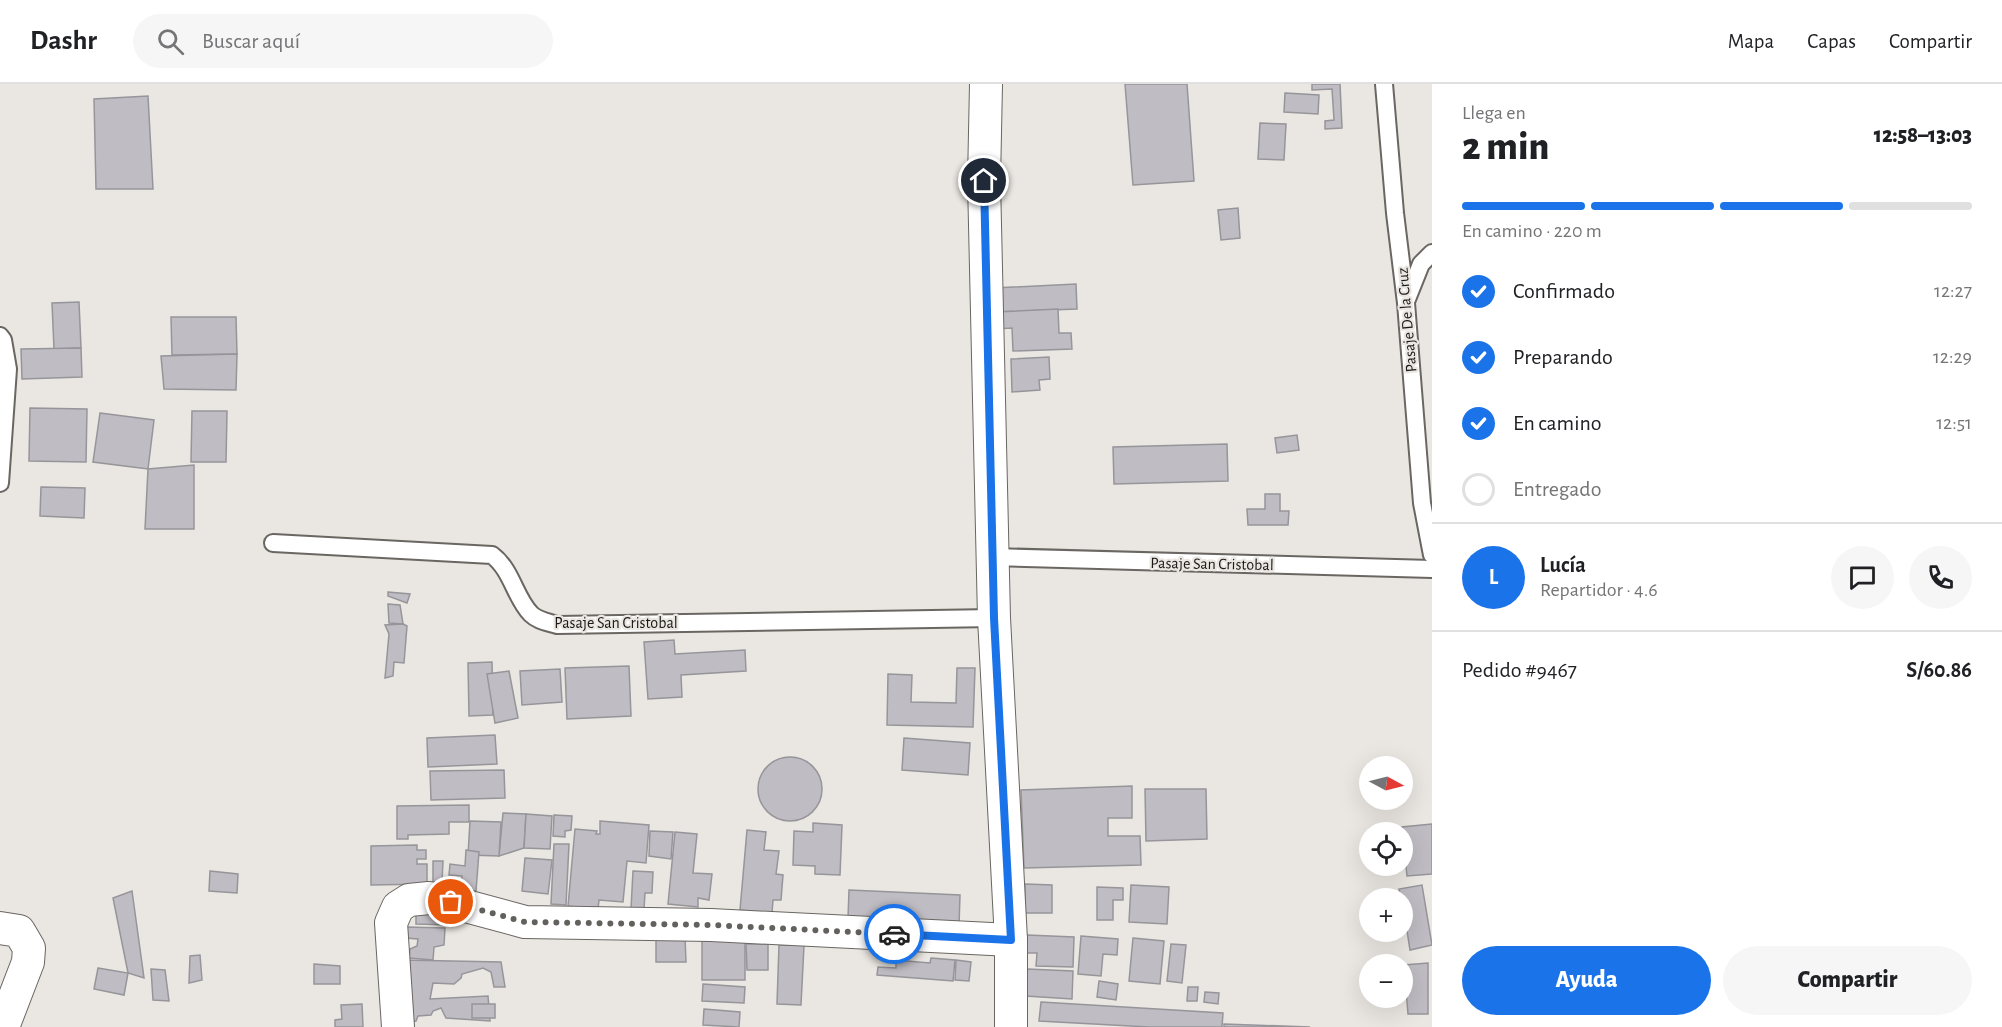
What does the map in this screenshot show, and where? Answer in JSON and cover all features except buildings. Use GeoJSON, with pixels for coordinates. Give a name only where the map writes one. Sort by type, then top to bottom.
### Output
{"type":"FeatureCollection","features":[{"type":"Feature","properties":{"kind":"street"},"geometry":{"type":"LineString","coordinates":[[986,84],[984,181],[994,618],[1011,940],[1011,1027]]}},
{"type":"Feature","properties":{"kind":"street"},"geometry":{"type":"LineString","coordinates":[[398,1027],[391,923],[398,907],[409,900],[429,898],[440,900],[525,922],[711,925],[1011,940]]}},
{"type":"Feature","properties":{"kind":"street"},"geometry":{"type":"LineString","coordinates":[[0,928],[19,931],[29,948],[28,962],[3,1027]]}},
{"type":"Feature","properties":{"kind":"lane","name":"Pasaje De la Cruz"},"geometry":{"type":"LineString","coordinates":[[1384,84],[1395,213],[1406,303],[1422,503],[1432,555]]}},
{"type":"Feature","properties":{"kind":"lane"},"geometry":{"type":"LineString","coordinates":[[1406,303],[1421,264],[1432,253]]}},
{"type":"Feature","properties":{"kind":"lane"},"geometry":{"type":"LineString","coordinates":[[0,336],[3,340],[8,369],[0,483]]}},
{"type":"Feature","properties":{"kind":"lane","name":"Pasaje San Cristobal"},"geometry":{"type":"LineString","coordinates":[[273,543],[492,555],[502,562],[531,613],[542,621],[557,625],[994,618]]}},
{"type":"Feature","properties":{"kind":"lane","name":"Pasaje San Cristobal"},"geometry":{"type":"LineString","coordinates":[[993,557],[1432,569]]}},
{"type":"Feature","properties":{"kind":"way so far"},"geometry":{"type":"LineString","coordinates":[[451,902],[525,922],[711,925],[894,934]]}},
{"type":"Feature","properties":{"kind":"route"},"geometry":{"type":"LineString","coordinates":[[894,934],[1011,940],[994,618],[984,181]]}}]}
